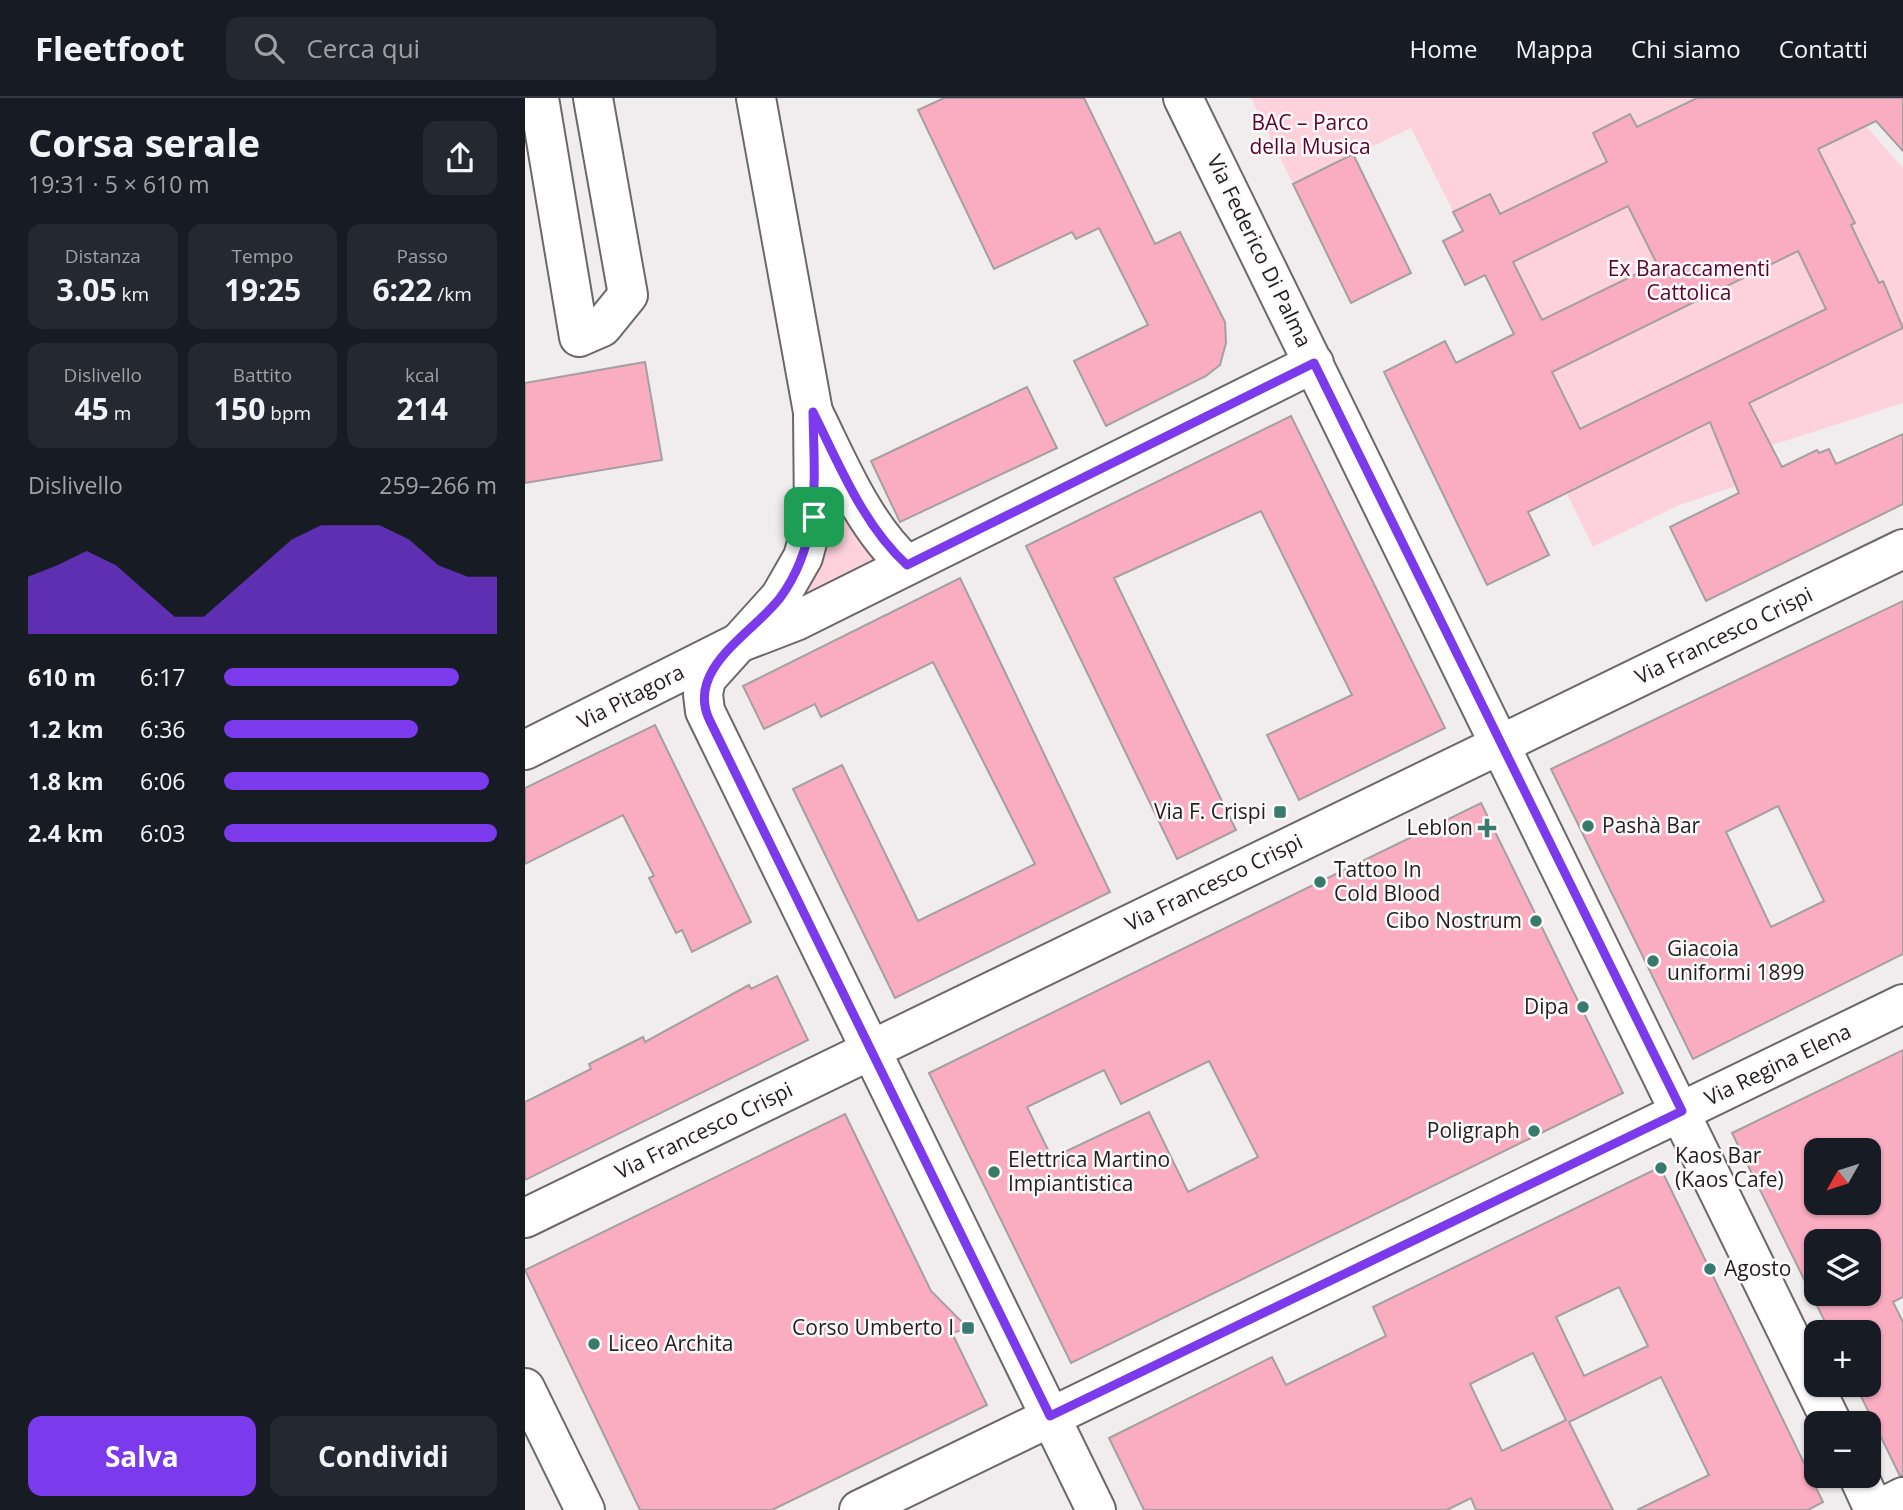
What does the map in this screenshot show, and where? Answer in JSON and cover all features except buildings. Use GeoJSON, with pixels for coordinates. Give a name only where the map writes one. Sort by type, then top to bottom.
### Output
{"type":"FeatureCollection","features":[{"type":"Feature","properties":{"kind":"street"},"geometry":{"type":"LineString","coordinates":[[539,98],[579,337],[602,327],[628,295],[593,98]]}},
{"type":"Feature","properties":{"kind":"street"},"geometry":{"type":"LineString","coordinates":[[756,98],[813,412],[814,517],[803,557],[780,597],[706,679],[703,694],[705,711],[1096,1510]]}},
{"type":"Feature","properties":{"kind":"street","name":"Via Federico Di Palma"},"geometry":{"type":"LineString","coordinates":[[1183,98],[1682,1111],[1826,1411]]}},
{"type":"Feature","properties":{"kind":"street"},"geometry":{"type":"LineString","coordinates":[[736,644],[796,621],[1314,363]]}},
{"type":"Feature","properties":{"kind":"street"},"geometry":{"type":"LineString","coordinates":[[813,412],[875,528],[887,546],[907,565]]}},
{"type":"Feature","properties":{"kind":"street","name":"Via Francesco Crispi"},"geometry":{"type":"LineString","coordinates":[[525,1218],[1903,549]]}},
{"type":"Feature","properties":{"kind":"street","name":"Via Pitagora"},"geometry":{"type":"LineString","coordinates":[[525,750],[736,644]]}},
{"type":"Feature","properties":{"kind":"street","name":"Via Regina Elena"},"geometry":{"type":"LineString","coordinates":[[859,1510],[1903,1004]]}},
{"type":"Feature","properties":{"kind":"street"},"geometry":{"type":"LineString","coordinates":[[525,1388],[585,1510]]}},
{"type":"Feature","properties":{"kind":"street"},"geometry":{"type":"LineString","coordinates":[[1865,1488],[1876,1510],[1903,1497]]}},
{"type":"Feature","properties":{"kind":"green space","name":"Ex Baraccamenti Cattolica"},"geometry":{"type":"Polygon","coordinates":[[[1251,98],[1841,98],[1903,168],[1903,403],[1738,456],[1726,462],[1736,486],[1677,506],[1593,547],[1494,344],[1514,333],[1486,275],[1465,285],[1443,241],[1463,231],[1411,128],[1293,184],[1251,98]]]}},
{"type":"Feature","properties":{"kind":"green space"},"geometry":{"type":"Polygon","coordinates":[[[826,486],[883,559],[804,595],[799,593],[826,486]]]}},
{"type":"Feature","properties":{"kind":"place","name":"Via F. Crispi"},"geometry":{"type":"Point","coordinates":[1280,812]}},
{"type":"Feature","properties":{"kind":"place","name":"Pashà Bar"},"geometry":{"type":"Point","coordinates":[1588,826]}},
{"type":"Feature","properties":{"kind":"place","name":"Leblon"},"geometry":{"type":"Point","coordinates":[1487,828]}},
{"type":"Feature","properties":{"kind":"place","name":"Tattoo In Cold Blood"},"geometry":{"type":"Point","coordinates":[1320,882]}},
{"type":"Feature","properties":{"kind":"place","name":"Cibo Nostrum"},"geometry":{"type":"Point","coordinates":[1536,921]}},
{"type":"Feature","properties":{"kind":"place","name":"Giacoia uniformi 1899"},"geometry":{"type":"Point","coordinates":[1653,961]}},
{"type":"Feature","properties":{"kind":"place","name":"Dipa"},"geometry":{"type":"Point","coordinates":[1583,1007]}},
{"type":"Feature","properties":{"kind":"place","name":"Poligraph"},"geometry":{"type":"Point","coordinates":[1534,1131]}},
{"type":"Feature","properties":{"kind":"place","name":"Kaos Bar (Kaos Cafe)"},"geometry":{"type":"Point","coordinates":[1661,1168]}},
{"type":"Feature","properties":{"kind":"place","name":"Elettrica Martino Impiantistica"},"geometry":{"type":"Point","coordinates":[994,1172]}},
{"type":"Feature","properties":{"kind":"place","name":"Agosto"},"geometry":{"type":"Point","coordinates":[1710,1269]}},
{"type":"Feature","properties":{"kind":"place","name":"Corso Umberto I"},"geometry":{"type":"Point","coordinates":[968,1328]}},
{"type":"Feature","properties":{"kind":"place","name":"Liceo Archita"},"geometry":{"type":"Point","coordinates":[594,1344]}},
{"type":"Feature","properties":{"kind":"route"},"geometry":{"type":"LineString","coordinates":[[1314,363],[1682,1111],[1050,1416],[705,711],[703,694],[706,679],[780,597],[803,557],[814,517],[813,412],[849,482],[887,546],[907,565],[1314,363]]}},
{"type":"Feature","properties":{"kind":"park label","name":"BAC – Parco della Musica"},"geometry":{"type":"Point","coordinates":[1310,135]}}]}
